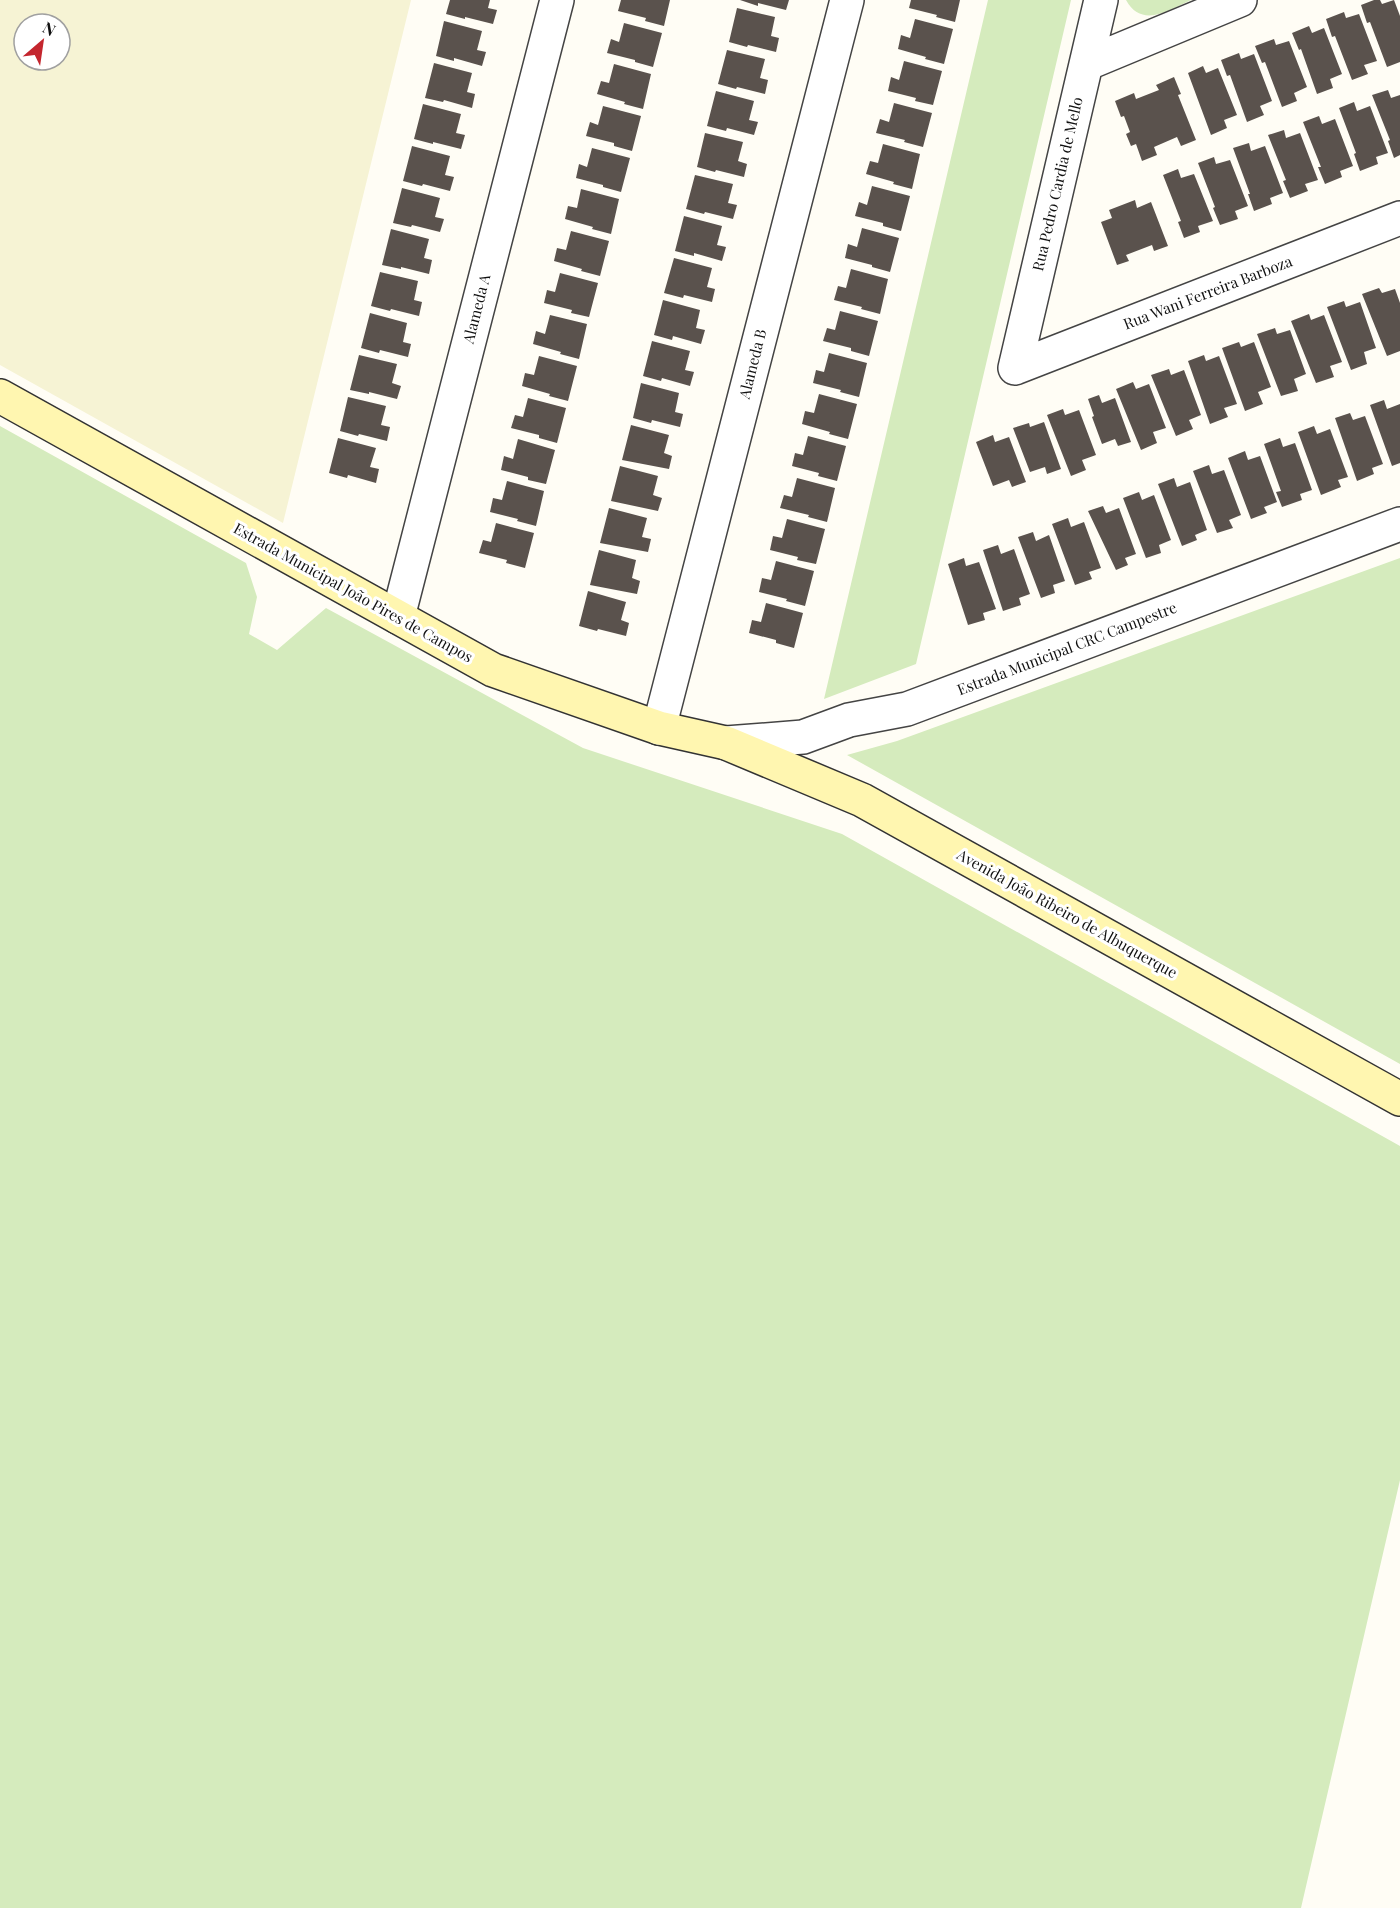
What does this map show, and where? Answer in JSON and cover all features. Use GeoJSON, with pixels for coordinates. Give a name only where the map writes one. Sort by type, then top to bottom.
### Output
{"type":"FeatureCollection","features":[{"type":"Feature","properties":{"kind":"street","name":"Alameda A"},"geometry":{"type":"LineString","coordinates":[[398,617],[557,0]]}},
{"type":"Feature","properties":{"kind":"street","name":"Alameda B"},"geometry":{"type":"LineString","coordinates":[[659,728],[847,0]]}},
{"type":"Feature","properties":{"kind":"street","name":"Rua Pedro Cardia de Mello"},"geometry":{"type":"LineString","coordinates":[[1015,368],[1101,0]]}},
{"type":"Feature","properties":{"kind":"street"},"geometry":{"type":"LineString","coordinates":[[1086,64],[1240,0]]}},
{"type":"Feature","properties":{"kind":"street","name":"Rua Wani Ferreira Barboza"},"geometry":{"type":"LineString","coordinates":[[1015,368],[1400,218]]}},
{"type":"Feature","properties":{"kind":"street","name":"Estrada Municipal João Pires de Campos"},"geometry":{"type":"LineString","coordinates":[[0,396],[492,670],[659,728],[726,743]]}},
{"type":"Feature","properties":{"kind":"street","name":"Estrada Municipal CRC Campestre"},"geometry":{"type":"LineString","coordinates":[[726,743],[803,737],[849,720],[907,709],[1400,524]]}},
{"type":"Feature","properties":{"kind":"street","name":"Avenida João Ribeiro de Albuquerque"},"geometry":{"type":"LineString","coordinates":[[726,743],[862,800],[1400,1099]]}},
{"type":"Feature","properties":{"kind":"shaded area"},"geometry":{"type":"Polygon","coordinates":[[[0,0],[411,0],[283,523],[0,365],[0,0]]]}},
{"type":"Feature","properties":{"kind":"green space"},"geometry":{"type":"Polygon","coordinates":[[[988,0],[1071,0],[916,664],[824,699],[988,0]]]}},
{"type":"Feature","properties":{"kind":"green space"},"geometry":{"type":"Polygon","coordinates":[[[1126,0],[1191,0],[1165,12],[1148,15],[1140,14],[1132,9],[1126,0]]]}},
{"type":"Feature","properties":{"kind":"green space"},"geometry":{"type":"Polygon","coordinates":[[[0,426],[246,563],[257,597],[249,634],[277,650],[326,608],[583,748],[842,834],[1400,1146],[1400,1480],[1301,1908],[0,1908],[0,426]]]}},
{"type":"Feature","properties":{"kind":"green space"},"geometry":{"type":"Polygon","coordinates":[[[1400,558],[1400,1064],[847,755],[897,741],[1400,558]]]}},
{"type":"Feature","properties":{"kind":"building"},"geometry":{"type":"Polygon","coordinates":[[[450,0],[490,0],[488,8],[497,10],[493,24],[446,14],[450,0]]]}},
{"type":"Feature","properties":{"kind":"building"},"geometry":{"type":"Polygon","coordinates":[[[621,0],[670,0],[664,26],[645,21],[646,18],[618,11],[621,0]]]}},
{"type":"Feature","properties":{"kind":"building"},"geometry":{"type":"Polygon","coordinates":[[[740,0],[789,0],[786,10],[758,3],[758,6],[740,0]]]}},
{"type":"Feature","properties":{"kind":"building"},"geometry":{"type":"Polygon","coordinates":[[[911,0],[960,0],[955,22],[909,8],[911,0]]]}},
{"type":"Feature","properties":{"kind":"building"},"geometry":{"type":"Polygon","coordinates":[[[1380,0],[1382,4],[1394,0],[1400,16],[1400,62],[1387,67],[1361,5],[1380,0]]]}},
{"type":"Feature","properties":{"kind":"building"},"geometry":{"type":"Polygon","coordinates":[[[737,8],[775,17],[771,36],[779,38],[776,52],[729,42],[737,8]]]}},
{"type":"Feature","properties":{"kind":"building"},"geometry":{"type":"Polygon","coordinates":[[[1344,12],[1346,18],[1359,14],[1377,61],[1364,65],[1368,74],[1352,80],[1326,19],[1344,12]]]}},
{"type":"Feature","properties":{"kind":"building"},"geometry":{"type":"Polygon","coordinates":[[[915,19],[953,29],[944,64],[898,49],[901,35],[910,38],[915,19]]]}},
{"type":"Feature","properties":{"kind":"building"},"geometry":{"type":"Polygon","coordinates":[[[444,21],[482,31],[477,50],[486,52],[482,66],[454,58],[454,61],[436,56],[444,21]]]}},
{"type":"Feature","properties":{"kind":"building"},"geometry":{"type":"Polygon","coordinates":[[[624,23],[662,33],[653,67],[607,53],[611,39],[619,42],[624,23]]]}},
{"type":"Feature","properties":{"kind":"building"},"geometry":{"type":"Polygon","coordinates":[[[1309,26],[1312,33],[1324,28],[1342,74],[1330,79],[1333,88],[1317,94],[1301,49],[1299,50],[1292,33],[1309,26]]]}},
{"type":"Feature","properties":{"kind":"building"},"geometry":{"type":"Polygon","coordinates":[[[1274,39],[1276,45],[1289,41],[1307,87],[1294,93],[1297,101],[1282,107],[1265,62],[1262,63],[1255,46],[1274,39]]]}},
{"type":"Feature","properties":{"kind":"building"},"geometry":{"type":"Polygon","coordinates":[[[727,50],[765,59],[760,78],[768,80],[765,94],[718,84],[727,50]]]}},
{"type":"Feature","properties":{"kind":"building"},"geometry":{"type":"Polygon","coordinates":[[[1239,53],[1241,59],[1254,54],[1272,101],[1260,106],[1264,115],[1247,122],[1230,75],[1227,76],[1221,60],[1239,53]]]}},
{"type":"Feature","properties":{"kind":"building"},"geometry":{"type":"Polygon","coordinates":[[[904,61],[942,71],[933,105],[888,91],[891,77],[899,80],[904,61]]]}},
{"type":"Feature","properties":{"kind":"building"},"geometry":{"type":"Polygon","coordinates":[[[434,63],[472,73],[467,92],[475,94],[472,108],[444,100],[443,102],[425,98],[434,63]]]}},
{"type":"Feature","properties":{"kind":"building"},"geometry":{"type":"Polygon","coordinates":[[[614,64],[651,74],[643,109],[597,94],[601,81],[609,83],[614,64]]]}},
{"type":"Feature","properties":{"kind":"building"},"geometry":{"type":"Polygon","coordinates":[[[1203,66],[1206,73],[1218,68],[1237,115],[1224,120],[1227,128],[1211,135],[1188,73],[1203,66]]]}},
{"type":"Feature","properties":{"kind":"building"},"geometry":{"type":"Polygon","coordinates":[[[1174,77],[1181,94],[1178,95],[1196,140],[1181,146],[1177,137],[1154,147],[1157,155],[1142,161],[1136,144],[1131,146],[1126,134],[1130,132],[1115,101],[1134,93],[1136,99],[1159,90],[1156,85],[1174,77]]]}},
{"type":"Feature","properties":{"kind":"building"},"geometry":{"type":"Polygon","coordinates":[[[1388,90],[1391,98],[1400,95],[1400,155],[1394,158],[1388,141],[1390,140],[1372,95],[1388,90]]]}},
{"type":"Feature","properties":{"kind":"building"},"geometry":{"type":"Polygon","coordinates":[[[716,91],[754,101],[749,120],[758,122],[754,135],[707,126],[716,91]]]}},
{"type":"Feature","properties":{"kind":"building"},"geometry":{"type":"Polygon","coordinates":[[[1354,102],[1357,111],[1370,106],[1388,153],[1376,157],[1378,164],[1360,171],[1354,154],[1356,153],[1339,108],[1354,102]]]}},
{"type":"Feature","properties":{"kind":"building"},"geometry":{"type":"Polygon","coordinates":[[[894,103],[932,113],[923,147],[876,133],[880,119],[889,122],[894,103]]]}},
{"type":"Feature","properties":{"kind":"building"},"geometry":{"type":"Polygon","coordinates":[[[423,104],[461,114],[456,133],[465,135],[461,149],[414,139],[423,104]]]}},
{"type":"Feature","properties":{"kind":"building"},"geometry":{"type":"Polygon","coordinates":[[[603,106],[641,116],[632,151],[614,146],[614,143],[586,136],[590,122],[598,125],[603,106]]]}},
{"type":"Feature","properties":{"kind":"building"},"geometry":{"type":"Polygon","coordinates":[[[1319,116],[1322,124],[1335,119],[1353,166],[1340,171],[1342,177],[1325,184],[1318,167],[1321,167],[1303,122],[1319,116]]]}},
{"type":"Feature","properties":{"kind":"building"},"geometry":{"type":"Polygon","coordinates":[[[1284,130],[1286,138],[1300,133],[1318,180],[1305,184],[1308,191],[1290,198],[1283,181],[1286,180],[1268,135],[1284,130]]]}},
{"type":"Feature","properties":{"kind":"building"},"geometry":{"type":"Polygon","coordinates":[[[705,133],[743,142],[738,161],[747,164],[744,177],[697,167],[705,133]]]}},
{"type":"Feature","properties":{"kind":"building"},"geometry":{"type":"Polygon","coordinates":[[[1249,143],[1251,151],[1265,146],[1283,193],[1270,198],[1272,204],[1254,211],[1233,148],[1249,143]]]}},
{"type":"Feature","properties":{"kind":"building"},"geometry":{"type":"Polygon","coordinates":[[[883,144],[920,154],[912,189],[866,174],[870,161],[878,163],[883,144]]]}},
{"type":"Feature","properties":{"kind":"building"},"geometry":{"type":"Polygon","coordinates":[[[412,146],[450,156],[445,175],[454,177],[450,191],[403,181],[412,146]]]}},
{"type":"Feature","properties":{"kind":"building"},"geometry":{"type":"Polygon","coordinates":[[[592,148],[630,158],[621,192],[576,178],[579,164],[587,167],[592,148]]]}},
{"type":"Feature","properties":{"kind":"building"},"geometry":{"type":"Polygon","coordinates":[[[1214,157],[1216,164],[1230,160],[1248,206],[1235,211],[1238,219],[1220,225],[1198,163],[1214,157]]]}},
{"type":"Feature","properties":{"kind":"building"},"geometry":{"type":"Polygon","coordinates":[[[1178,169],[1181,178],[1194,174],[1213,221],[1198,226],[1200,232],[1184,238],[1178,222],[1181,221],[1163,175],[1178,169]]]}},
{"type":"Feature","properties":{"kind":"building"},"geometry":{"type":"Polygon","coordinates":[[[695,175],[733,184],[728,203],[737,205],[733,219],[686,209],[695,175]]]}},
{"type":"Feature","properties":{"kind":"building"},"geometry":{"type":"Polygon","coordinates":[[[872,186],[910,196],[901,231],[883,226],[883,223],[855,216],[859,202],[867,205],[872,186]]]}},
{"type":"Feature","properties":{"kind":"building"},"geometry":{"type":"Polygon","coordinates":[[[402,188],[440,198],[435,217],[444,219],[440,232],[393,223],[402,188]]]}},
{"type":"Feature","properties":{"kind":"building"},"geometry":{"type":"Polygon","coordinates":[[[581,189],[619,199],[611,234],[565,219],[568,206],[577,208],[581,189]]]}},
{"type":"Feature","properties":{"kind":"building"},"geometry":{"type":"Polygon","coordinates":[[[1135,200],[1137,208],[1151,202],[1168,246],[1154,251],[1152,245],[1126,255],[1129,261],[1117,265],[1101,222],[1112,218],[1109,210],[1135,200]]]}},
{"type":"Feature","properties":{"kind":"building"},"geometry":{"type":"Polygon","coordinates":[[[684,216],[722,226],[717,245],[726,247],[722,261],[694,253],[694,256],[675,251],[684,216]]]}},
{"type":"Feature","properties":{"kind":"building"},"geometry":{"type":"Polygon","coordinates":[[[862,228],[899,238],[890,272],[845,258],[848,244],[857,247],[862,228]]]}},
{"type":"Feature","properties":{"kind":"building"},"geometry":{"type":"Polygon","coordinates":[[[391,229],[429,239],[424,258],[432,260],[429,274],[382,265],[391,229]]]}},
{"type":"Feature","properties":{"kind":"building"},"geometry":{"type":"Polygon","coordinates":[[[571,231],[609,241],[600,276],[554,261],[557,248],[566,250],[571,231]]]}},
{"type":"Feature","properties":{"kind":"building"},"geometry":{"type":"Polygon","coordinates":[[[674,258],[712,268],[707,287],[715,289],[712,302],[664,293],[674,258]]]}},
{"type":"Feature","properties":{"kind":"building"},"geometry":{"type":"Polygon","coordinates":[[[851,269],[888,279],[880,314],[834,300],[838,286],[846,288],[851,269]]]}},
{"type":"Feature","properties":{"kind":"building"},"geometry":{"type":"Polygon","coordinates":[[[380,272],[418,281],[414,300],[422,302],[419,316],[371,306],[380,272]]]}},
{"type":"Feature","properties":{"kind":"building"},"geometry":{"type":"Polygon","coordinates":[[[560,273],[598,283],[589,317],[544,303],[547,290],[555,292],[560,273]]]}},
{"type":"Feature","properties":{"kind":"building"},"geometry":{"type":"Polygon","coordinates":[[[1379,288],[1382,293],[1395,289],[1400,303],[1400,351],[1387,356],[1362,294],[1379,288]]]}},
{"type":"Feature","properties":{"kind":"building"},"geometry":{"type":"Polygon","coordinates":[[[663,300],[700,310],[696,328],[705,330],[701,344],[673,336],[672,340],[654,335],[663,300]]]}},
{"type":"Feature","properties":{"kind":"building"},"geometry":{"type":"Polygon","coordinates":[[[1344,301],[1346,307],[1360,302],[1376,348],[1364,352],[1367,364],[1351,370],[1327,307],[1344,301]]]}},
{"type":"Feature","properties":{"kind":"building"},"geometry":{"type":"Polygon","coordinates":[[[840,311],[878,321],[869,356],[851,351],[851,348],[823,341],[827,328],[835,330],[840,311]]]}},
{"type":"Feature","properties":{"kind":"building"},"geometry":{"type":"Polygon","coordinates":[[[370,313],[407,323],[403,342],[411,344],[408,357],[361,348],[370,313]]]}},
{"type":"Feature","properties":{"kind":"building"},"geometry":{"type":"Polygon","coordinates":[[[1309,314],[1311,320],[1324,315],[1342,362],[1330,366],[1334,377],[1316,383],[1291,321],[1309,314]]]}},
{"type":"Feature","properties":{"kind":"building"},"geometry":{"type":"Polygon","coordinates":[[[550,315],[587,324],[579,359],[533,344],[536,331],[545,334],[550,315]]]}},
{"type":"Feature","properties":{"kind":"building"},"geometry":{"type":"Polygon","coordinates":[[[1275,328],[1277,334],[1290,330],[1306,374],[1294,379],[1298,391],[1281,396],[1257,334],[1275,328]]]}},
{"type":"Feature","properties":{"kind":"building"},"geometry":{"type":"Polygon","coordinates":[[[652,341],[690,351],[685,370],[694,372],[690,386],[662,378],[661,381],[643,376],[652,341]]]}},
{"type":"Feature","properties":{"kind":"building"},"geometry":{"type":"Polygon","coordinates":[[[1239,342],[1241,347],[1254,342],[1271,387],[1258,392],[1263,404],[1245,411],[1222,348],[1239,342]]]}},
{"type":"Feature","properties":{"kind":"building"},"geometry":{"type":"Polygon","coordinates":[[[829,353],[867,363],[859,397],[813,383],[816,370],[824,372],[829,353]]]}},
{"type":"Feature","properties":{"kind":"building"},"geometry":{"type":"Polygon","coordinates":[[[359,355],[397,364],[392,383],[401,386],[397,399],[350,390],[359,355]]]}},
{"type":"Feature","properties":{"kind":"building"},"geometry":{"type":"Polygon","coordinates":[[[1204,355],[1206,361],[1219,356],[1237,404],[1224,408],[1228,417],[1210,424],[1188,361],[1204,355]]]}},
{"type":"Feature","properties":{"kind":"building"},"geometry":{"type":"Polygon","coordinates":[[[539,356],[577,366],[568,401],[522,386],[525,373],[534,375],[539,356]]]}},
{"type":"Feature","properties":{"kind":"building"},"geometry":{"type":"Polygon","coordinates":[[[1169,369],[1171,375],[1184,370],[1201,415],[1189,420],[1193,429],[1176,436],[1151,375],[1169,369]]]}},
{"type":"Feature","properties":{"kind":"building"},"geometry":{"type":"Polygon","coordinates":[[[1133,382],[1136,389],[1149,384],[1166,428],[1153,432],[1157,443],[1141,450],[1116,389],[1133,382]]]}},
{"type":"Feature","properties":{"kind":"building"},"geometry":{"type":"Polygon","coordinates":[[[641,383],[679,393],[675,412],[683,414],[680,427],[633,418],[641,383]]]}},
{"type":"Feature","properties":{"kind":"building"},"geometry":{"type":"Polygon","coordinates":[[[819,394],[857,404],[848,439],[802,424],[805,411],[814,413],[819,394]]]}},
{"type":"Feature","properties":{"kind":"building"},"geometry":{"type":"Polygon","coordinates":[[[1099,395],[1102,403],[1115,398],[1131,442],[1118,446],[1115,439],[1102,444],[1088,399],[1099,395]]]}},
{"type":"Feature","properties":{"kind":"building"},"geometry":{"type":"Polygon","coordinates":[[[348,397],[386,406],[381,425],[390,427],[387,441],[340,431],[348,397]]]}},
{"type":"Feature","properties":{"kind":"building"},"geometry":{"type":"Polygon","coordinates":[[[528,398],[566,408],[557,443],[539,438],[539,435],[511,428],[515,415],[523,417],[528,398]]]}},
{"type":"Feature","properties":{"kind":"building"},"geometry":{"type":"Polygon","coordinates":[[[1384,400],[1387,409],[1400,404],[1400,463],[1392,466],[1370,405],[1384,400]]]}},
{"type":"Feature","properties":{"kind":"building"},"geometry":{"type":"Polygon","coordinates":[[[1063,409],[1065,415],[1079,410],[1096,455],[1082,460],[1086,470],[1071,476],[1047,415],[1063,409]]]}},
{"type":"Feature","properties":{"kind":"building"},"geometry":{"type":"Polygon","coordinates":[[[1350,413],[1353,420],[1365,416],[1383,464],[1372,468],[1374,474],[1357,481],[1335,418],[1350,413]]]}},
{"type":"Feature","properties":{"kind":"building"},"geometry":{"type":"Polygon","coordinates":[[[1044,422],[1061,469],[1047,474],[1045,467],[1030,472],[1013,428],[1029,423],[1030,427],[1044,422]]]}},
{"type":"Feature","properties":{"kind":"building"},"geometry":{"type":"Polygon","coordinates":[[[631,425],[669,435],[664,453],[672,456],[669,469],[622,460],[631,425]]]}},
{"type":"Feature","properties":{"kind":"building"},"geometry":{"type":"Polygon","coordinates":[[[1314,426],[1317,434],[1330,429],[1348,477],[1338,480],[1341,487],[1321,495],[1298,432],[1314,426]]]}},
{"type":"Feature","properties":{"kind":"building"},"geometry":{"type":"Polygon","coordinates":[[[993,435],[995,442],[1009,437],[1026,482],[1012,487],[1009,480],[993,486],[976,442],[993,435]]]}},
{"type":"Feature","properties":{"kind":"building"},"geometry":{"type":"Polygon","coordinates":[[[808,436],[846,446],[837,481],[818,476],[819,473],[792,466],[795,453],[803,455],[808,436]]]}},
{"type":"Feature","properties":{"kind":"building"},"geometry":{"type":"Polygon","coordinates":[[[338,438],[376,448],[370,467],[379,469],[376,483],[348,475],[347,478],[329,473],[338,438]]]}},
{"type":"Feature","properties":{"kind":"building"},"geometry":{"type":"Polygon","coordinates":[[[1280,438],[1283,447],[1295,443],[1312,490],[1300,494],[1302,500],[1282,507],[1276,492],[1281,491],[1264,444],[1280,438]]]}},
{"type":"Feature","properties":{"kind":"building"},"geometry":{"type":"Polygon","coordinates":[[[518,439],[555,450],[546,484],[501,470],[504,456],[513,459],[518,439]]]}},
{"type":"Feature","properties":{"kind":"building"},"geometry":{"type":"Polygon","coordinates":[[[1245,451],[1248,460],[1260,456],[1277,502],[1264,507],[1267,513],[1251,519],[1228,458],[1245,451]]]}},
{"type":"Feature","properties":{"kind":"building"},"geometry":{"type":"Polygon","coordinates":[[[1209,465],[1212,474],[1224,470],[1241,515],[1229,520],[1233,528],[1217,533],[1193,471],[1209,465]]]}},
{"type":"Feature","properties":{"kind":"building"},"geometry":{"type":"Polygon","coordinates":[[[620,466],[658,476],[653,495],[662,498],[658,511],[611,501],[620,466]]]}},
{"type":"Feature","properties":{"kind":"building"},"geometry":{"type":"Polygon","coordinates":[[[797,478],[835,488],[827,522],[780,508],[784,495],[792,497],[797,478]]]}},
{"type":"Feature","properties":{"kind":"building"},"geometry":{"type":"Polygon","coordinates":[[[1174,478],[1177,487],[1190,482],[1207,530],[1195,535],[1197,540],[1182,546],[1158,484],[1174,478]]]}},
{"type":"Feature","properties":{"kind":"building"},"geometry":{"type":"Polygon","coordinates":[[[507,481],[544,491],[536,526],[490,512],[493,498],[502,500],[507,481]]]}},
{"type":"Feature","properties":{"kind":"building"},"geometry":{"type":"Polygon","coordinates":[[[1139,492],[1142,500],[1154,495],[1171,540],[1159,545],[1161,553],[1146,558],[1123,498],[1139,492]]]}},
{"type":"Feature","properties":{"kind":"building"},"geometry":{"type":"Polygon","coordinates":[[[1103,506],[1106,513],[1119,508],[1136,554],[1125,558],[1128,565],[1116,570],[1088,511],[1103,506]]]}},
{"type":"Feature","properties":{"kind":"building"},"geometry":{"type":"Polygon","coordinates":[[[609,508],[647,518],[642,537],[651,539],[648,552],[600,543],[609,508]]]}},
{"type":"Feature","properties":{"kind":"building"},"geometry":{"type":"Polygon","coordinates":[[[1068,518],[1071,527],[1084,522],[1101,568],[1089,572],[1092,579],[1075,585],[1052,524],[1068,518]]]}},
{"type":"Feature","properties":{"kind":"building"},"geometry":{"type":"Polygon","coordinates":[[[787,519],[825,529],[816,564],[770,550],[773,536],[782,538],[787,519]]]}},
{"type":"Feature","properties":{"kind":"building"},"geometry":{"type":"Polygon","coordinates":[[[496,523],[534,533],[525,568],[506,563],[507,560],[479,553],[483,540],[491,542],[496,523]]]}},
{"type":"Feature","properties":{"kind":"building"},"geometry":{"type":"Polygon","coordinates":[[[1033,532],[1036,541],[1049,535],[1065,581],[1053,585],[1055,593],[1041,598],[1018,537],[1033,532]]]}},
{"type":"Feature","properties":{"kind":"building"},"geometry":{"type":"Polygon","coordinates":[[[998,545],[1001,554],[1014,549],[1030,594],[1019,598],[1021,605],[1003,611],[983,550],[998,545]]]}},
{"type":"Feature","properties":{"kind":"building"},"geometry":{"type":"Polygon","coordinates":[[[599,550],[636,560],[632,578],[640,581],[637,594],[590,585],[599,550]]]}},
{"type":"Feature","properties":{"kind":"building"},"geometry":{"type":"Polygon","coordinates":[[[964,558],[966,566],[979,562],[996,609],[983,613],[985,620],[968,625],[948,564],[964,558]]]}},
{"type":"Feature","properties":{"kind":"building"},"geometry":{"type":"Polygon","coordinates":[[[776,561],[814,571],[805,606],[759,592],[762,578],[771,580],[776,561]]]}},
{"type":"Feature","properties":{"kind":"building"},"geometry":{"type":"Polygon","coordinates":[[[588,591],[626,602],[621,620],[629,623],[626,636],[579,626],[588,591]]]}},
{"type":"Feature","properties":{"kind":"building"},"geometry":{"type":"Polygon","coordinates":[[[766,603],[803,613],[794,648],[776,643],[776,640],[749,633],[752,620],[761,622],[766,603]]]}}]}
